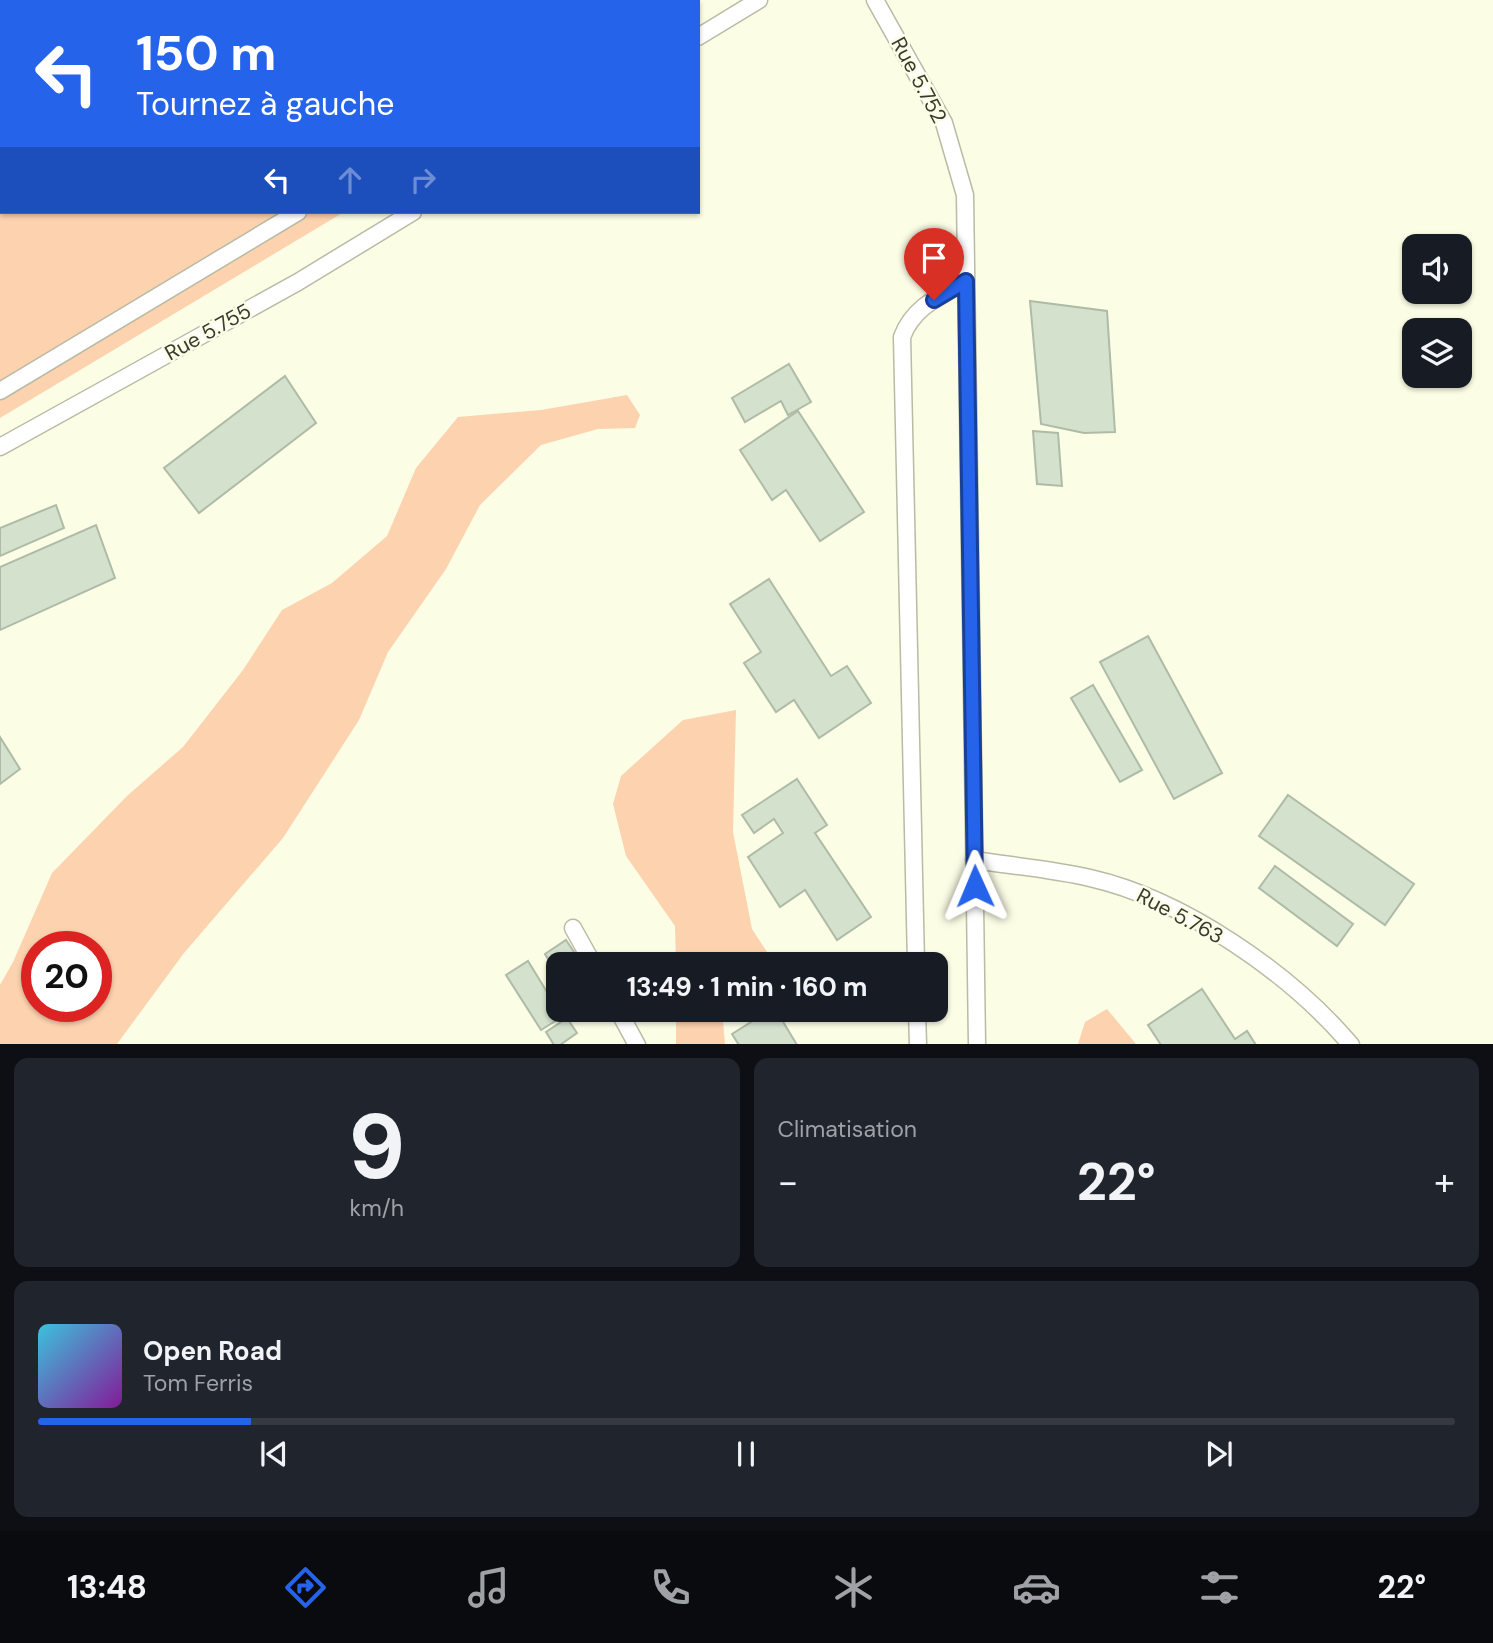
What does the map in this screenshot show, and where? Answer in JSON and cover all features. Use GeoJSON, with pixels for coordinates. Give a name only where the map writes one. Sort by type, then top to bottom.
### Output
{"type":"FeatureCollection","features":[{"type":"Feature","properties":{"kind":"lane"},"geometry":{"type":"LineString","coordinates":[[700,36],[759,0]]}},
{"type":"Feature","properties":{"kind":"lane","name":"Rue 5.752"},"geometry":{"type":"LineString","coordinates":[[875,0],[944,123],[965,195],[977,1044]]}},
{"type":"Feature","properties":{"kind":"lane"},"geometry":{"type":"LineString","coordinates":[[0,391],[295,214]]}},
{"type":"Feature","properties":{"kind":"lane","name":"Rue 5.755"},"geometry":{"type":"LineString","coordinates":[[0,447],[298,282],[410,214]]}},
{"type":"Feature","properties":{"kind":"lane"},"geometry":{"type":"LineString","coordinates":[[916,952],[902,337],[907,322],[918,309],[966,281]]}},
{"type":"Feature","properties":{"kind":"lane","name":"Rue 5.763"},"geometry":{"type":"LineString","coordinates":[[974,860],[1090,877],[1130,889],[1171,908],[1270,970],[1326,1015],[1350,1044]]}},
{"type":"Feature","properties":{"kind":"lane"},"geometry":{"type":"LineString","coordinates":[[573,928],[586,952]]}},
{"type":"Feature","properties":{"kind":"lane"},"geometry":{"type":"LineString","coordinates":[[625,1022],[636,1044]]}},
{"type":"Feature","properties":{"kind":"lane"},"geometry":{"type":"LineString","coordinates":[[917,1022],[918,1044]]}},
{"type":"Feature","properties":{"kind":"shaded area"},"geometry":{"type":"Polygon","coordinates":[[[0,214],[341,214],[0,418],[0,214]]]}},
{"type":"Feature","properties":{"kind":"shaded area"},"geometry":{"type":"Polygon","coordinates":[[[627,395],[640,415],[635,428],[598,429],[541,445],[480,505],[446,569],[388,652],[359,720],[283,838],[184,953],[117,1044],[0,1044],[0,985],[21,944],[21,1022],[112,1022],[112,931],[27,931],[52,873],[127,796],[183,747],[243,670],[282,610],[332,583],[387,536],[416,468],[458,417],[541,410],[627,395]]]}},
{"type":"Feature","properties":{"kind":"shaded area"},"geometry":{"type":"Polygon","coordinates":[[[736,710],[733,832],[752,929],[767,952],[676,952],[675,926],[626,856],[613,804],[621,776],[683,720],[736,710]]]}},
{"type":"Feature","properties":{"kind":"shaded area"},"geometry":{"type":"Polygon","coordinates":[[[1107,1009],[1136,1044],[1078,1044],[1085,1022],[1107,1009]]]}},
{"type":"Feature","properties":{"kind":"shaded area"},"geometry":{"type":"Polygon","coordinates":[[[676,1022],[723,1022],[725,1044],[676,1044],[676,1022]]]}},
{"type":"Feature","properties":{"kind":"building"},"geometry":{"type":"Polygon","coordinates":[[[1030,301],[1107,311],[1115,432],[1084,433],[1041,424],[1030,301]]]}},
{"type":"Feature","properties":{"kind":"building"},"geometry":{"type":"Polygon","coordinates":[[[789,364],[811,402],[788,415],[781,401],[745,422],[732,398],[789,364]]]}},
{"type":"Feature","properties":{"kind":"building"},"geometry":{"type":"Polygon","coordinates":[[[285,376],[316,423],[199,513],[164,468],[285,376]]]}},
{"type":"Feature","properties":{"kind":"building"},"geometry":{"type":"Polygon","coordinates":[[[798,411],[864,512],[820,541],[786,490],[772,500],[740,450],[798,411]]]}},
{"type":"Feature","properties":{"kind":"building"},"geometry":{"type":"Polygon","coordinates":[[[1033,431],[1058,433],[1062,486],[1037,484],[1033,431]]]}},
{"type":"Feature","properties":{"kind":"building"},"geometry":{"type":"Polygon","coordinates":[[[56,505],[64,528],[0,556],[0,528],[56,505]]]}},
{"type":"Feature","properties":{"kind":"building"},"geometry":{"type":"Polygon","coordinates":[[[96,525],[115,578],[0,630],[0,567],[96,525]]]}},
{"type":"Feature","properties":{"kind":"building"},"geometry":{"type":"Polygon","coordinates":[[[769,579],[831,676],[847,666],[871,703],[819,738],[794,700],[776,712],[744,663],[761,652],[730,604],[769,579]]]}},
{"type":"Feature","properties":{"kind":"building"},"geometry":{"type":"Polygon","coordinates":[[[1148,636],[1222,773],[1174,799],[1100,662],[1148,636]]]}},
{"type":"Feature","properties":{"kind":"building"},"geometry":{"type":"Polygon","coordinates":[[[1093,685],[1142,770],[1120,782],[1071,698],[1093,685]]]}},
{"type":"Feature","properties":{"kind":"building"},"geometry":{"type":"Polygon","coordinates":[[[0,737],[20,769],[0,784],[0,737]]]}},
{"type":"Feature","properties":{"kind":"building"},"geometry":{"type":"Polygon","coordinates":[[[797,779],[827,825],[815,833],[871,917],[837,940],[805,890],[780,907],[748,857],[783,833],[774,819],[754,833],[742,815],[797,779]]]}},
{"type":"Feature","properties":{"kind":"building"},"geometry":{"type":"Polygon","coordinates":[[[1288,795],[1414,884],[1385,925],[1259,836],[1288,795]]]}},
{"type":"Feature","properties":{"kind":"building"},"geometry":{"type":"Polygon","coordinates":[[[1275,866],[1353,924],[1337,946],[1259,888],[1275,866]]]}},
{"type":"Feature","properties":{"kind":"building"},"geometry":{"type":"Polygon","coordinates":[[[566,940],[574,952],[548,952],[566,940]]]}},
{"type":"Feature","properties":{"kind":"building"},"geometry":{"type":"Polygon","coordinates":[[[528,961],[546,990],[546,1022],[554,1022],[541,1030],[506,975],[528,961]]]}},
{"type":"Feature","properties":{"kind":"building"},"geometry":{"type":"Polygon","coordinates":[[[1202,989],[1235,1039],[1247,1031],[1255,1044],[1160,1044],[1148,1025],[1202,989]]]}},
{"type":"Feature","properties":{"kind":"building"},"geometry":{"type":"Polygon","coordinates":[[[561,1022],[570,1022],[577,1033],[561,1044],[553,1044],[546,1032],[561,1022]]]}},
{"type":"Feature","properties":{"kind":"building"},"geometry":{"type":"Polygon","coordinates":[[[751,1022],[783,1022],[796,1044],[738,1044],[732,1034],[751,1022]]]}},
{"type":"Feature","properties":{"kind":"route"},"geometry":{"type":"LineString","coordinates":[[934,300],[966,281],[975,886]]}}]}
